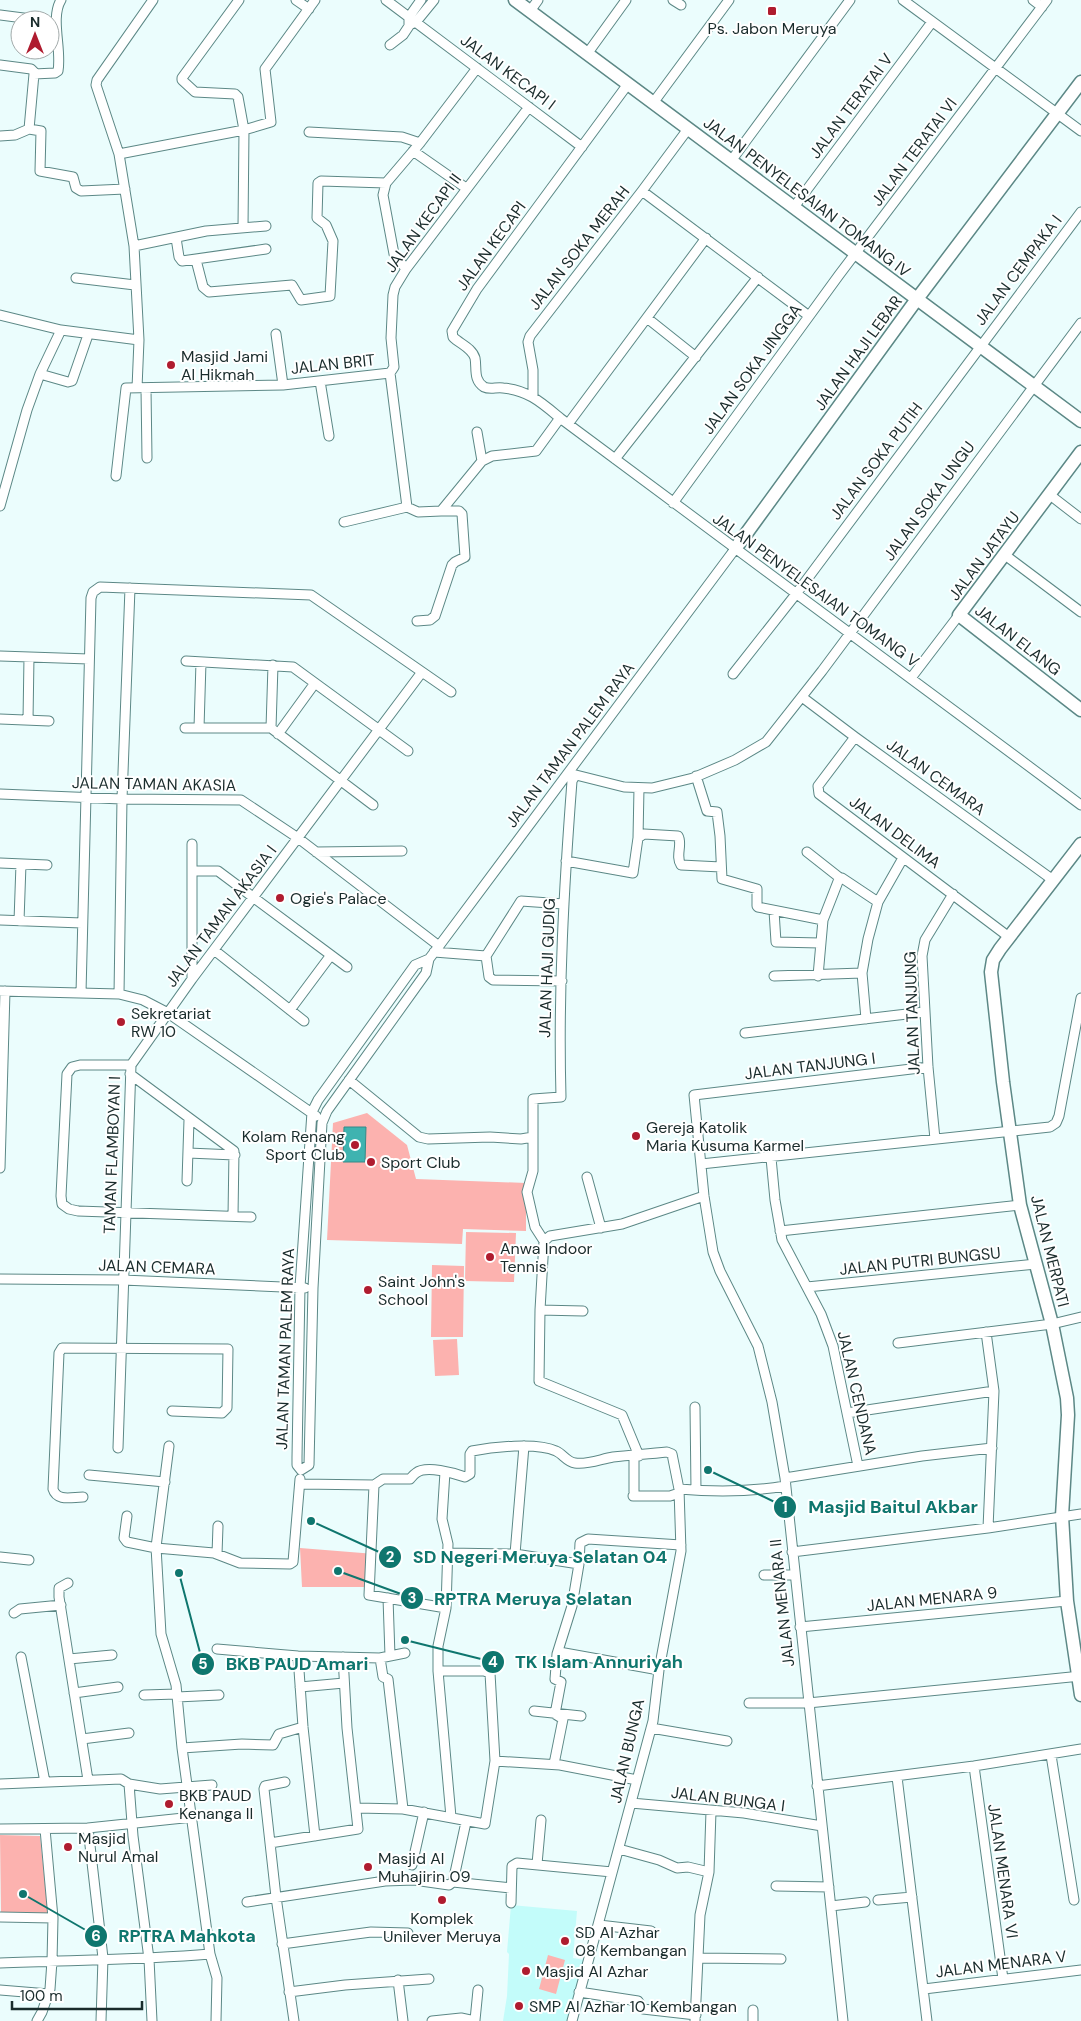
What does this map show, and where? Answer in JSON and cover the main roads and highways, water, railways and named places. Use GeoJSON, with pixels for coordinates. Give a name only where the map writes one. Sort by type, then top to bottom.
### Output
{"type":"FeatureCollection","features":[{"type":"Feature","properties":{"kind":"water","name":"Kolam Renang Sport Club"},"geometry":{"type":"Polygon","coordinates":[[[344,1127],[366,1127],[365,1162],[343,1162],[344,1127]]]}},
{"type":"Feature","properties":{"kind":"place","name":"Ps. Jabon Meruya"},"geometry":{"type":"Point","coordinates":[772,11]}},
{"type":"Feature","properties":{"kind":"place","name":"Masjid Jami Al Hikmah"},"geometry":{"type":"Point","coordinates":[171,365]}},
{"type":"Feature","properties":{"kind":"place","name":"Ogie's Palace"},"geometry":{"type":"Point","coordinates":[280,898]}},
{"type":"Feature","properties":{"kind":"place","name":"Sekretariat RW 10"},"geometry":{"type":"Point","coordinates":[121,1022]}},
{"type":"Feature","properties":{"kind":"place","name":"Gereja Katolik Maria Kusuma Karmel"},"geometry":{"type":"Point","coordinates":[636,1136]}},
{"type":"Feature","properties":{"kind":"place","name":"Kolam Renang Sport Club"},"geometry":{"type":"Point","coordinates":[355,1145]}},
{"type":"Feature","properties":{"kind":"place","name":"Sport Club"},"geometry":{"type":"Point","coordinates":[371,1162]}},
{"type":"Feature","properties":{"kind":"place","name":"Anwa Indoor Tennis"},"geometry":{"type":"Point","coordinates":[490,1257]}},
{"type":"Feature","properties":{"kind":"place","name":"Saint John's School"},"geometry":{"type":"Point","coordinates":[368,1290]}},
{"type":"Feature","properties":{"kind":"place","name":"Masjid Baitul Akbar"},"geometry":{"type":"Point","coordinates":[708,1470]}},
{"type":"Feature","properties":{"kind":"place","name":"SD Negeri Meruya Selatan 04"},"geometry":{"type":"Point","coordinates":[311,1521]}},
{"type":"Feature","properties":{"kind":"place","name":"RPTRA Meruya Selatan"},"geometry":{"type":"Point","coordinates":[338,1571]}},
{"type":"Feature","properties":{"kind":"place","name":"BKB PAUD Amari"},"geometry":{"type":"Point","coordinates":[179,1573]}},
{"type":"Feature","properties":{"kind":"place","name":"TK Islam Annuriyah"},"geometry":{"type":"Point","coordinates":[405,1640]}},
{"type":"Feature","properties":{"kind":"place","name":"BKB PAUD Kenanga II"},"geometry":{"type":"Point","coordinates":[169,1804]}},
{"type":"Feature","properties":{"kind":"place","name":"Masjid Nurul Amal"},"geometry":{"type":"Point","coordinates":[68,1847]}},
{"type":"Feature","properties":{"kind":"place","name":"Masjid Al Muhajirin 09"},"geometry":{"type":"Point","coordinates":[368,1867]}},
{"type":"Feature","properties":{"kind":"place","name":"RPTRA Mahkota"},"geometry":{"type":"Point","coordinates":[23,1894]}},
{"type":"Feature","properties":{"kind":"place","name":"Komplek Unilever Meruya"},"geometry":{"type":"Point","coordinates":[442,1900]}},
{"type":"Feature","properties":{"kind":"place","name":"SD Al Azhar 08 Kembangan"},"geometry":{"type":"Point","coordinates":[565,1941]}},
{"type":"Feature","properties":{"kind":"place","name":"Masjid Al Azhar"},"geometry":{"type":"Point","coordinates":[526,1971]}},
{"type":"Feature","properties":{"kind":"place","name":"SMP Al Azhar 10 Kembangan"},"geometry":{"type":"Point","coordinates":[519,2006]}}]}
